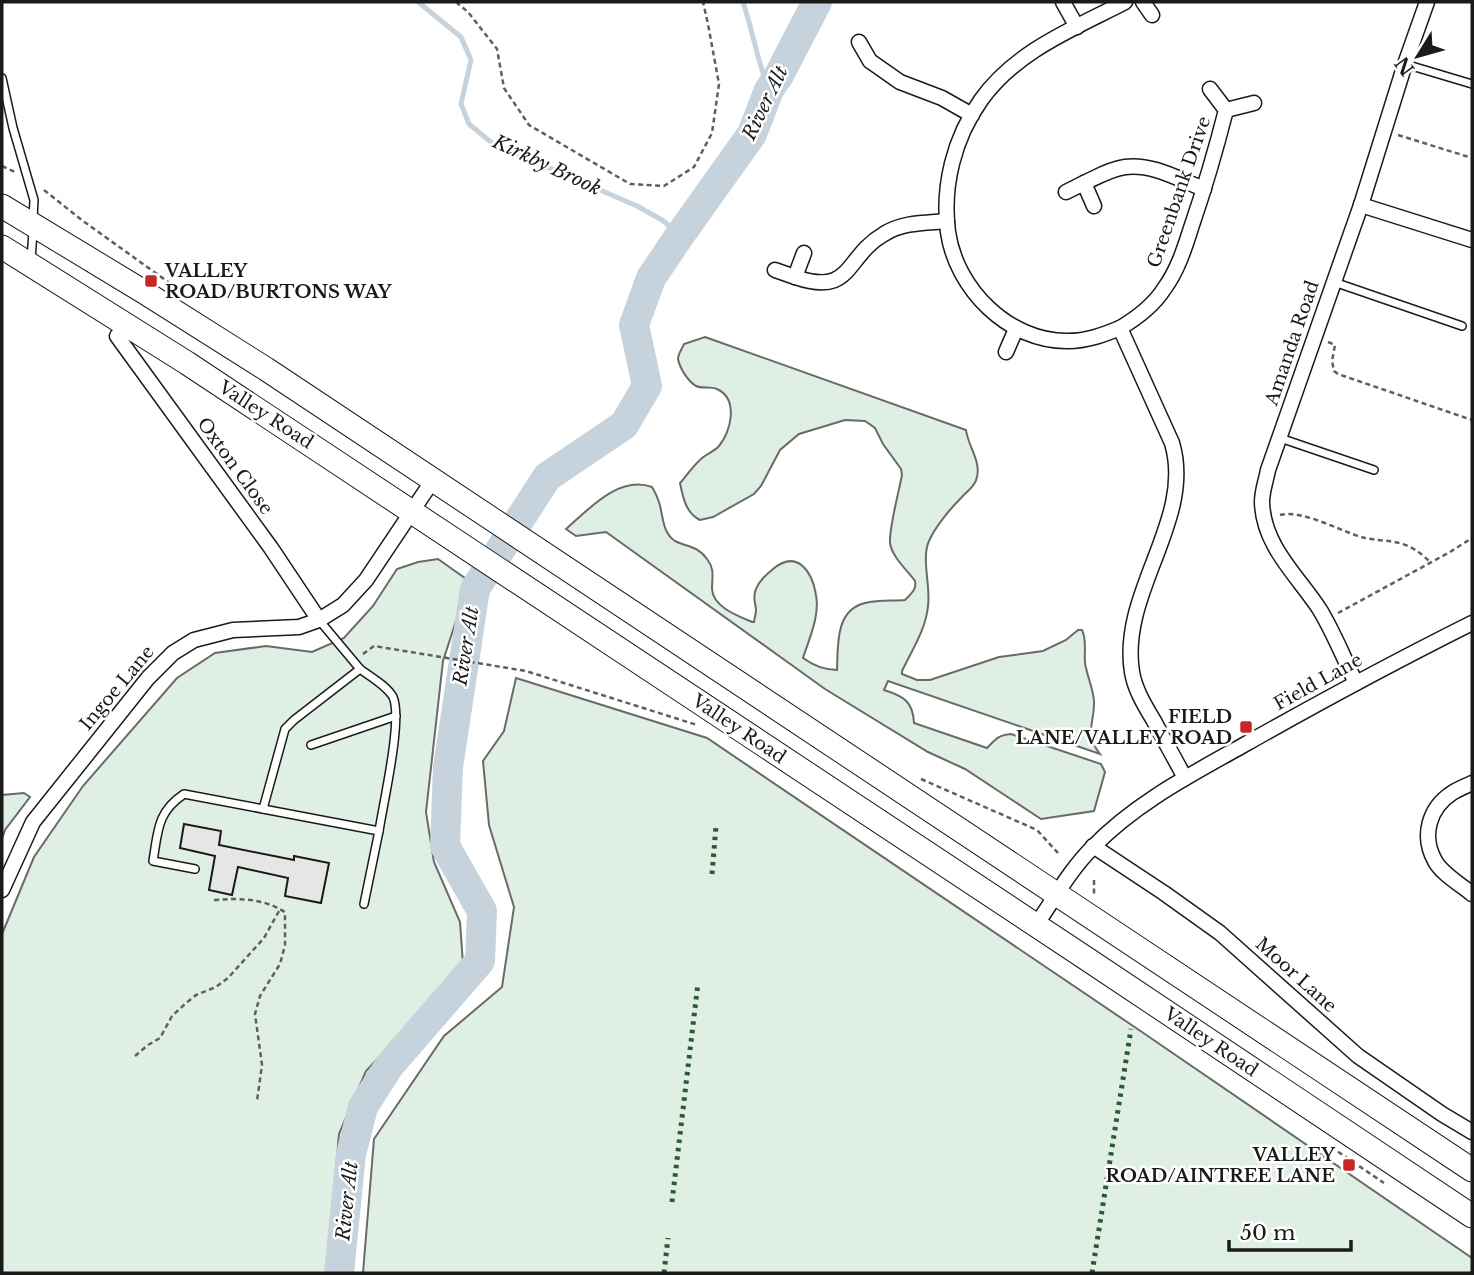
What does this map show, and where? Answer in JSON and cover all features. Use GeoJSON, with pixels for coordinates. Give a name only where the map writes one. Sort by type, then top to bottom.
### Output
{"type":"FeatureCollection","features":[{"type":"Feature","properties":{"kind":"main road","name":"Valley Road"},"geometry":{"type":"LineString","coordinates":[[2,206],[266,369],[1472,1170]]}},
{"type":"Feature","properties":{"kind":"main road","name":"Valley Road"},"geometry":{"type":"LineString","coordinates":[[2,247],[187,363],[1472,1216]]}},
{"type":"Feature","properties":{"kind":"street"},"geometry":{"type":"LineString","coordinates":[[1063,2],[1077,27]]}},
{"type":"Feature","properties":{"kind":"street","name":"Greenbank Drive"},"geometry":{"type":"LineString","coordinates":[[1125,2],[1040,46],[1015,63],[988,91],[972,115],[956,150],[949,176],[947,221],[955,258],[972,289],[984,304],[1016,328],[1048,340],[1068,342],[1086,340],[1120,328],[1143,313],[1154,303],[1171,279],[1183,254],[1205,189],[1226,110]]}},
{"type":"Feature","properties":{"kind":"street"},"geometry":{"type":"LineString","coordinates":[[1143,2],[1152,15]]}},
{"type":"Feature","properties":{"kind":"street","name":"Amanda Road"},"geometry":{"type":"LineString","coordinates":[[1356,683],[1326,620],[1283,561],[1272,541],[1265,521],[1263,492],[1268,470],[1361,205],[1427,2]]}},
{"type":"Feature","properties":{"kind":"street"},"geometry":{"type":"LineString","coordinates":[[859,42],[870,61],[900,82],[942,98],[972,115]]}},
{"type":"Feature","properties":{"kind":"street","name":"Greenbank Drive"},"geometry":{"type":"LineString","coordinates":[[1210,89],[1226,110]]}},
{"type":"Feature","properties":{"kind":"street","name":"Greenbank Drive"},"geometry":{"type":"LineString","coordinates":[[1226,110],[1254,103]]}},
{"type":"Feature","properties":{"kind":"street"},"geometry":{"type":"LineString","coordinates":[[1066,192],[1116,169],[1138,166],[1205,189]]}},
{"type":"Feature","properties":{"kind":"street"},"geometry":{"type":"LineString","coordinates":[[1084,183],[1094,206]]}},
{"type":"Feature","properties":{"kind":"street"},"geometry":{"type":"LineString","coordinates":[[1361,205],[1472,240]]}},
{"type":"Feature","properties":{"kind":"street"},"geometry":{"type":"LineString","coordinates":[[775,270],[817,284],[833,281],[850,268],[869,245],[887,232],[910,224],[947,221]]}},
{"type":"Feature","properties":{"kind":"street"},"geometry":{"type":"LineString","coordinates":[[795,277],[804,253]]}},
{"type":"Feature","properties":{"kind":"street"},"geometry":{"type":"LineString","coordinates":[[1006,352],[1016,328]]}},
{"type":"Feature","properties":{"kind":"street"},"geometry":{"type":"LineString","coordinates":[[1120,328],[1172,443],[1177,471],[1173,505],[1135,617],[1131,644],[1132,672],[1139,694],[1185,778]]}},
{"type":"Feature","properties":{"kind":"street","name":"Oxton Close"},"geometry":{"type":"LineString","coordinates":[[117,336],[271,548],[319,620]]}},
{"type":"Feature","properties":{"kind":"street","name":"Ingoe Lane"},"geometry":{"type":"LineString","coordinates":[[2,890],[33,822],[148,678],[173,653],[194,639],[233,630],[299,627],[319,620],[343,606],[366,580],[433,480]]}},
{"type":"Feature","properties":{"kind":"street","name":"Field Lane"},"geometry":{"type":"LineString","coordinates":[[1036,925],[1093,846],[1129,816],[1185,778],[1356,683],[1472,623]]}},
{"type":"Feature","properties":{"kind":"street"},"geometry":{"type":"LineString","coordinates":[[1472,783],[1451,794],[1435,809],[1428,826],[1428,843],[1436,863],[1472,894]]}},
{"type":"Feature","properties":{"kind":"street","name":"Moor Lane"},"geometry":{"type":"LineString","coordinates":[[1093,846],[1164,892],[1220,933],[1358,1056],[1472,1132]]}},
{"type":"Feature","properties":{"kind":"lane"},"geometry":{"type":"LineString","coordinates":[[1405,64],[1472,84]]}},
{"type":"Feature","properties":{"kind":"lane"},"geometry":{"type":"LineString","coordinates":[[2,78],[34,200],[31,265]]}},
{"type":"Feature","properties":{"kind":"lane"},"geometry":{"type":"LineString","coordinates":[[1334,282],[1462,326]]}},
{"type":"Feature","properties":{"kind":"lane"},"geometry":{"type":"LineString","coordinates":[[1280,438],[1374,470]]}},
{"type":"Feature","properties":{"kind":"lane"},"geometry":{"type":"LineString","coordinates":[[319,620],[360,669],[392,695],[396,706],[392,757],[364,904]]}},
{"type":"Feature","properties":{"kind":"lane"},"geometry":{"type":"LineString","coordinates":[[263,809],[285,729],[360,669]]}},
{"type":"Feature","properties":{"kind":"lane"},"geometry":{"type":"LineString","coordinates":[[311,745],[396,716]]}},
{"type":"Feature","properties":{"kind":"lane"},"geometry":{"type":"LineString","coordinates":[[195,869],[153,861],[159,824],[164,812],[184,794],[379,831]]}},
{"type":"Feature","properties":{"kind":"path"},"geometry":{"type":"LineString","coordinates":[[456,2],[468,12],[497,49],[504,88],[529,125],[630,184],[664,186],[694,167],[712,133],[719,84],[703,2]]}},
{"type":"Feature","properties":{"kind":"path"},"geometry":{"type":"LineString","coordinates":[[1385,130],[1472,158]]}},
{"type":"Feature","properties":{"kind":"path"},"geometry":{"type":"LineString","coordinates":[[1315,337],[1335,345],[1332,361],[1334,371],[1338,374],[1472,420]]}},
{"type":"Feature","properties":{"kind":"path"},"geometry":{"type":"LineString","coordinates":[[1265,521],[1294,513],[1365,538],[1407,545],[1430,562]]}},
{"type":"Feature","properties":{"kind":"path"},"geometry":{"type":"LineString","coordinates":[[1326,620],[1472,538]]}},
{"type":"Feature","properties":{"kind":"path"},"geometry":{"type":"LineString","coordinates":[[354,661],[374,646],[526,671],[708,729]]}},
{"type":"Feature","properties":{"kind":"path"},"geometry":{"type":"LineString","coordinates":[[919,778],[1037,830],[1058,853]]}},
{"type":"Feature","properties":{"kind":"path"},"geometry":{"type":"LineString","coordinates":[[1094,880],[1094,896]]}},
{"type":"Feature","properties":{"kind":"path"},"geometry":{"type":"LineString","coordinates":[[214,900],[234,898],[257,901],[271,904],[285,912],[285,945],[280,964],[260,996],[255,1013],[262,1065],[257,1101]]}},
{"type":"Feature","properties":{"kind":"path"},"geometry":{"type":"LineString","coordinates":[[135,1056],[160,1038],[172,1016],[185,1004],[228,978],[264,938],[279,911]]}},
{"type":"Feature","properties":{"kind":"green space"},"geometry":{"type":"Polygon","coordinates":[[[705,337],[966,430],[976,459],[977,477],[973,486],[943,518],[929,541],[926,556],[929,598],[927,615],[902,674],[917,680],[930,680],[999,657],[1043,651],[1082,630],[1085,663],[1094,701],[1091,734],[1100,754],[888,681],[884,690],[906,700],[912,709],[914,723],[987,748],[1000,737],[1011,734],[1101,764],[1105,772],[1094,811],[1041,819],[965,769],[928,752],[825,689],[606,532],[576,536],[566,529],[616,490],[640,485],[652,487],[659,502],[665,528],[671,538],[699,551],[710,563],[713,595],[717,601],[727,610],[752,622],[756,612],[754,598],[757,586],[782,563],[796,562],[811,578],[817,603],[803,658],[828,669],[837,670],[840,630],[848,613],[865,603],[905,600],[913,591],[915,581],[897,558],[890,543],[901,469],[875,428],[865,421],[845,420],[799,434],[780,450],[754,494],[713,517],[700,520],[691,513],[680,483],[703,457],[719,446],[727,433],[731,416],[724,394],[715,388],[696,386],[687,378],[679,363],[684,344],[705,337]]]}},
{"type":"Feature","properties":{"kind":"green space"},"geometry":{"type":"Polygon","coordinates":[[[438,559],[469,581],[443,661],[426,812],[434,862],[460,922],[463,964],[366,1071],[339,1134],[327,1273],[2,1273],[2,934],[34,857],[83,786],[177,678],[215,653],[266,646],[312,652],[344,638],[373,606],[397,569],[438,559]]]}},
{"type":"Feature","properties":{"kind":"green space"},"geometry":{"type":"Polygon","coordinates":[[[516,678],[707,738],[1472,1258],[1472,1273],[363,1273],[374,1139],[444,1036],[502,987],[514,907],[489,825],[483,761],[504,731],[516,678]]]}},
{"type":"Feature","properties":{"kind":"green space"},"geometry":{"type":"Polygon","coordinates":[[[24,793],[30,797],[5,830],[2,839],[2,795],[24,793]]]}},
{"type":"Feature","properties":{"kind":"building"},"geometry":{"type":"Polygon","coordinates":[[[184,824],[221,831],[219,845],[294,860],[294,856],[329,863],[321,903],[285,896],[288,878],[238,867],[232,895],[209,890],[215,856],[180,848],[184,824]]]}},
{"type":"Feature","properties":{"kind":"waterway","name":"Kirkby Brook"},"geometry":{"type":"LineString","coordinates":[[418,2],[461,37],[471,60],[461,104],[469,124],[492,143],[637,206],[662,220],[680,235]]}},
{"type":"Feature","properties":{"kind":"waterway"},"geometry":{"type":"LineString","coordinates":[[743,2],[769,90]]}},
{"type":"Feature","properties":{"kind":"waterway","name":"River Alt"},"geometry":{"type":"LineString","coordinates":[[339,1273],[351,1154],[363,1107],[389,1066],[480,961],[482,911],[445,846],[448,767],[475,589],[547,477],[624,425],[647,386],[634,325],[651,278],[752,134],[769,90],[817,2]]}},
{"type":"Feature","properties":{"kind":"hedge"},"geometry":{"type":"LineString","coordinates":[[712,874],[716,826]]}},
{"type":"Feature","properties":{"kind":"hedge"},"geometry":{"type":"LineString","coordinates":[[672,1202],[698,983]]}},
{"type":"Feature","properties":{"kind":"hedge"},"geometry":{"type":"LineString","coordinates":[[1092,1273],[1131,1029]]}},
{"type":"Feature","properties":{"kind":"hedge"},"geometry":{"type":"LineString","coordinates":[[664,1273],[668,1238]]}},
{"type":"Feature","properties":{"kind":"place","name":"VALLEY ROAD/BURTONS WAY"},"geometry":{"type":"Point","coordinates":[151,281]}},
{"type":"Feature","properties":{"kind":"place","name":"FIELD LANE/VALLEY ROAD"},"geometry":{"type":"Point","coordinates":[1246,727]}},
{"type":"Feature","properties":{"kind":"place","name":"VALLEY ROAD/AINTREE LANE"},"geometry":{"type":"Point","coordinates":[1349,1165]}}]}
